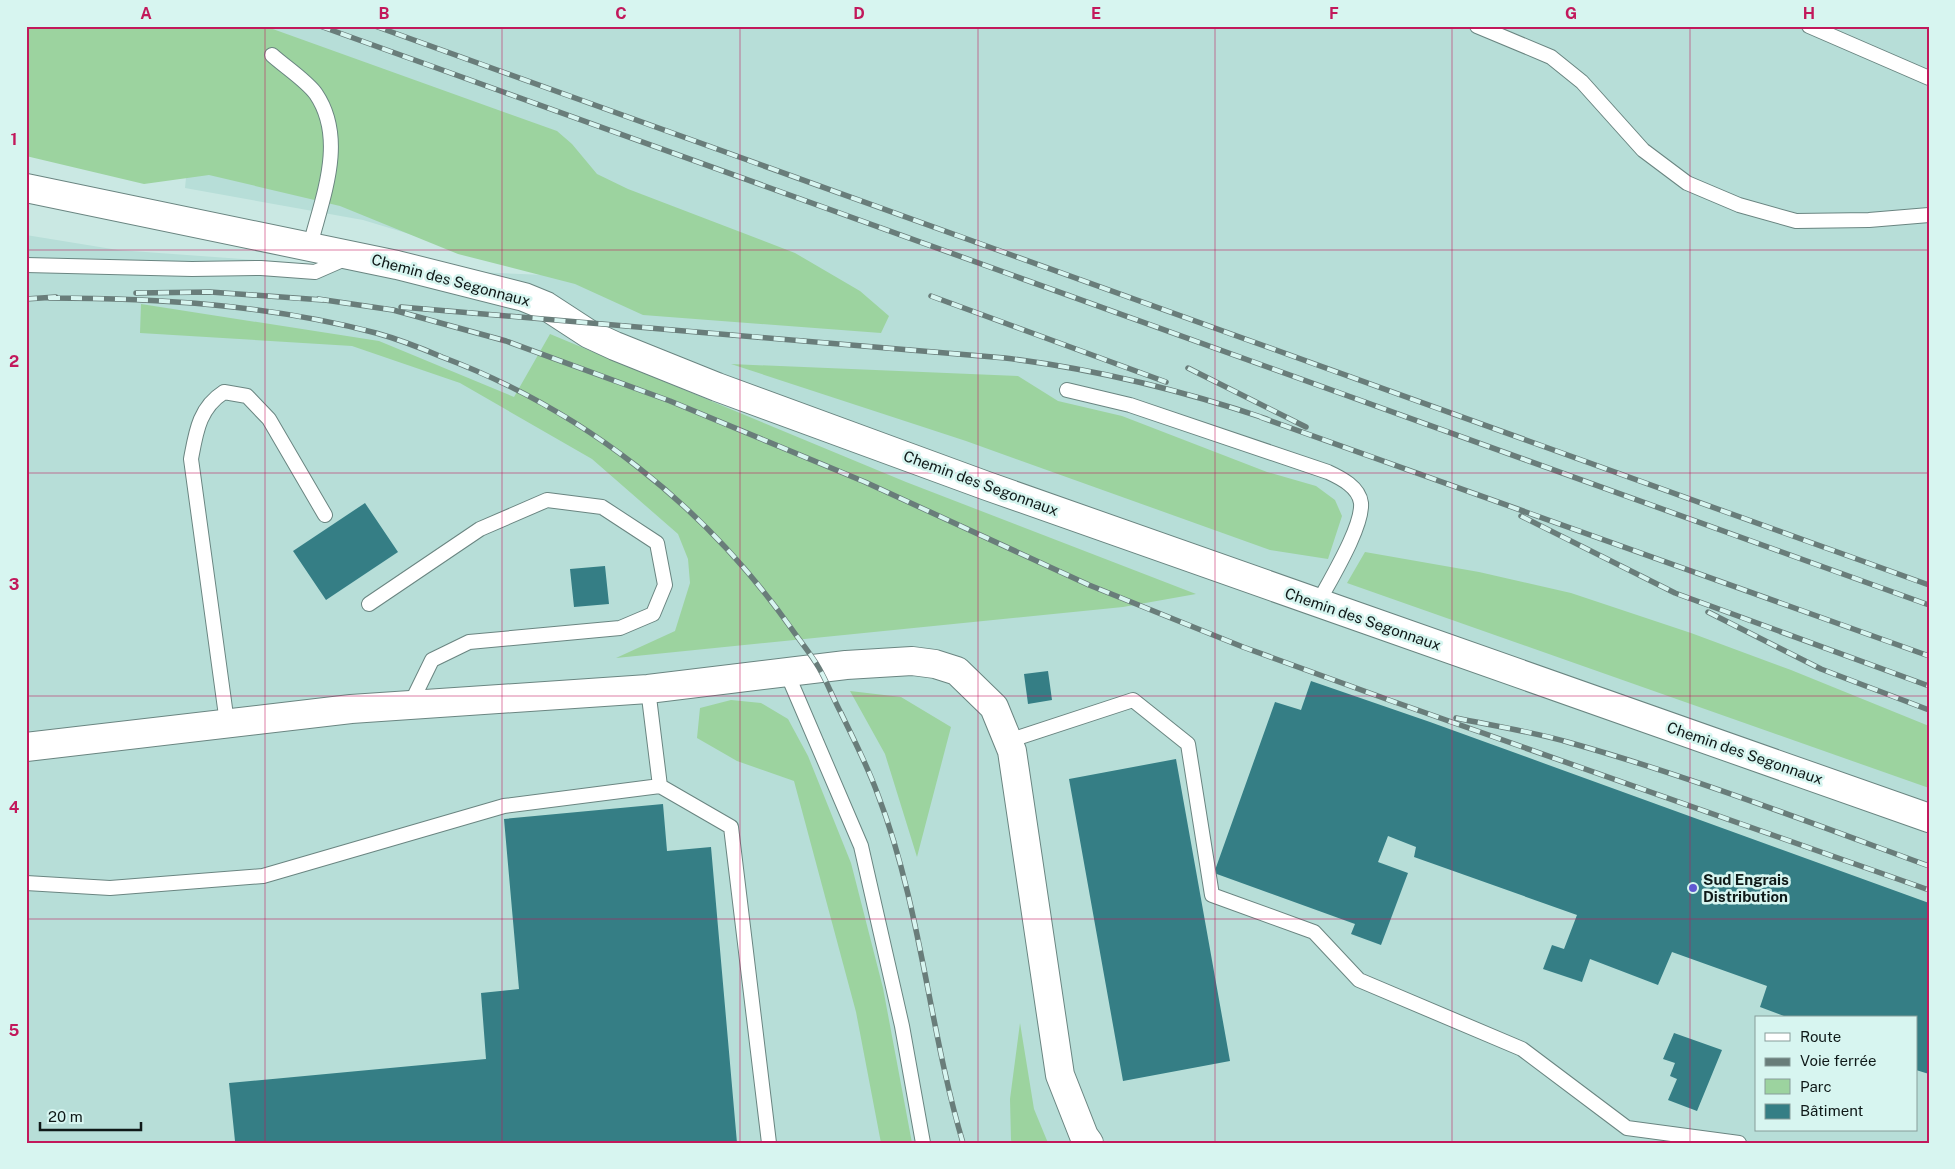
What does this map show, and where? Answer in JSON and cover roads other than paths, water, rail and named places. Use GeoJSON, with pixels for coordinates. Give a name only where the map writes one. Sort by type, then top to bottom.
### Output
{"type":"FeatureCollection","features":[{"type":"Feature","properties":{"kind":"street","name":"Chemin des Segonnaux"},"geometry":{"type":"LineString","coordinates":[[26,188],[310,246],[524,297],[546,306],[589,334],[717,387],[987,486],[1929,818]]}},
{"type":"Feature","properties":{"kind":"street"},"geometry":{"type":"LineString","coordinates":[[26,747],[411,704],[648,689],[786,671],[912,661],[935,664],[957,671],[994,707],[1012,751],[1060,1075],[1084,1136],[1089,1143]]}},
{"type":"Feature","properties":{"kind":"lane"},"geometry":{"type":"LineString","coordinates":[[1477,26],[1551,57],[1582,82],[1643,150],[1687,183],[1739,205],[1796,221],[1869,220],[1929,215]]}},
{"type":"Feature","properties":{"kind":"lane"},"geometry":{"type":"LineString","coordinates":[[1809,26],[1929,78]]}},
{"type":"Feature","properties":{"kind":"lane"},"geometry":{"type":"LineString","coordinates":[[272,55],[315,93],[329,123],[332,152],[323,201],[310,246]]}},
{"type":"Feature","properties":{"kind":"lane"},"geometry":{"type":"LineString","coordinates":[[26,265],[192,269],[261,268],[315,272],[354,256]]}},
{"type":"Feature","properties":{"kind":"lane"},"geometry":{"type":"LineString","coordinates":[[1068,390],[1130,405],[1328,472],[1348,482],[1361,502],[1359,523],[1318,603]]}},
{"type":"Feature","properties":{"kind":"lane"},"geometry":{"type":"LineString","coordinates":[[228,723],[191,459],[196,429],[211,401],[224,392],[247,396],[269,419],[325,515]]}},
{"type":"Feature","properties":{"kind":"lane"},"geometry":{"type":"LineString","coordinates":[[368,604],[480,529],[547,500],[602,507],[657,543],[665,584],[653,614],[620,628],[468,642],[432,660],[411,704]]}},
{"type":"Feature","properties":{"kind":"lane"},"geometry":{"type":"LineString","coordinates":[[786,671],[862,846],[902,1026],[923,1143]]}},
{"type":"Feature","properties":{"kind":"lane"},"geometry":{"type":"LineString","coordinates":[[648,689],[660,786]]}},
{"type":"Feature","properties":{"kind":"lane"},"geometry":{"type":"LineString","coordinates":[[1008,740],[1133,700],[1188,744],[1212,895],[1314,932],[1360,980],[1522,1049],[1627,1128],[1739,1143]]}},
{"type":"Feature","properties":{"kind":"lane"},"geometry":{"type":"LineString","coordinates":[[26,883],[110,888],[262,876],[504,806],[660,786],[731,827],[769,1143]]}},
{"type":"Feature","properties":{"kind":"railway"},"geometry":{"type":"LineString","coordinates":[[320,26],[1929,605]]}},
{"type":"Feature","properties":{"kind":"railway"},"geometry":{"type":"LineString","coordinates":[[375,26],[1929,585]]}},
{"type":"Feature","properties":{"kind":"railway"},"geometry":{"type":"LineString","coordinates":[[136,293],[210,292],[323,300]]}},
{"type":"Feature","properties":{"kind":"railway"},"geometry":{"type":"LineString","coordinates":[[931,296],[1166,382]]}},
{"type":"Feature","properties":{"kind":"railway"},"geometry":{"type":"LineString","coordinates":[[26,299],[56,297]]}},
{"type":"Feature","properties":{"kind":"railway"},"geometry":{"type":"LineString","coordinates":[[49,298],[90,298],[214,305],[336,323],[393,338],[494,379],[544,404],[637,466],[680,502],[720,541],[757,583],[809,653],[822,673],[865,764],[893,837],[905,881],[941,1056],[963,1143]]}},
{"type":"Feature","properties":{"kind":"railway"},"geometry":{"type":"LineString","coordinates":[[318,299],[393,310],[506,341],[670,401],[865,482],[1089,585],[1243,647],[1929,890]]}},
{"type":"Feature","properties":{"kind":"railway"},"geometry":{"type":"LineString","coordinates":[[401,307],[1005,358],[1105,374],[1170,390],[1267,419]]}},
{"type":"Feature","properties":{"kind":"railway"},"geometry":{"type":"LineString","coordinates":[[1188,368],[1306,427]]}},
{"type":"Feature","properties":{"kind":"railway"},"geometry":{"type":"LineString","coordinates":[[1260,417],[1929,656]]}},
{"type":"Feature","properties":{"kind":"railway"},"geometry":{"type":"LineString","coordinates":[[1521,516],[1675,593],[1929,686]]}},
{"type":"Feature","properties":{"kind":"railway"},"geometry":{"type":"LineString","coordinates":[[1708,612],[1821,669],[1929,710]]}},
{"type":"Feature","properties":{"kind":"railway"},"geometry":{"type":"LineString","coordinates":[[1456,718],[1514,729],[1616,756],[1751,801],[1929,866]]}},
{"type":"Feature","properties":{"kind":"place","name":"Sud Engrais Distribution"},"geometry":{"type":"Point","coordinates":[1693,888]}}]}
